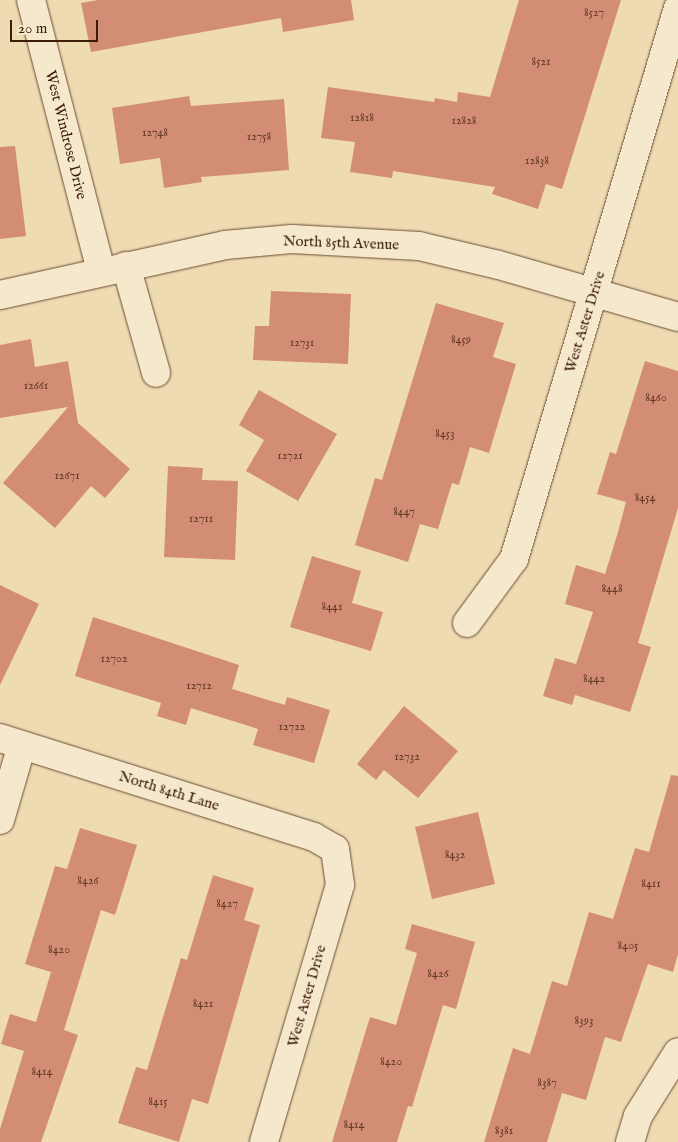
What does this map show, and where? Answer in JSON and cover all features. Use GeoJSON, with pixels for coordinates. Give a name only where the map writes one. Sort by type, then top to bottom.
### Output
{"type":"FeatureCollection","features":[{"type":"Feature","properties":{"kind":"street","name":"West Windrose Drive"},"geometry":{"type":"LineString","coordinates":[[31,0],[114,268],[156,373]]}},
{"type":"Feature","properties":{"kind":"street","name":"West Aster Drive"},"geometry":{"type":"LineString","coordinates":[[467,623],[514,559],[678,8]]}},
{"type":"Feature","properties":{"kind":"street","name":"North 85th Avenue"},"geometry":{"type":"LineString","coordinates":[[0,295],[114,268],[225,245],[292,239],[419,246],[594,292],[678,317]]}},
{"type":"Feature","properties":{"kind":"street"},"geometry":{"type":"LineString","coordinates":[[0,820],[11,742]]}},
{"type":"Feature","properties":{"kind":"street","name":"North 84th Lane"},"geometry":{"type":"LineString","coordinates":[[11,742],[314,837],[335,849]]}},
{"type":"Feature","properties":{"kind":"street","name":"West Aster Drive"},"geometry":{"type":"LineString","coordinates":[[264,1142],[340,886],[335,849]]}},
{"type":"Feature","properties":{"kind":"street"},"geometry":{"type":"LineString","coordinates":[[630,1142],[638,1116],[678,1052]]}},
{"type":"Feature","properties":{"kind":"building"},"geometry":{"type":"Polygon","coordinates":[[[98,0],[351,0],[354,20],[283,32],[281,18],[91,52],[81,3],[98,0]]]}},
{"type":"Feature","properties":{"kind":"building"},"geometry":{"type":"Polygon","coordinates":[[[519,0],[621,0],[562,189],[546,184],[538,209],[492,194],[495,187],[393,171],[392,178],[350,172],[355,142],[321,138],[328,87],[434,102],[435,98],[457,102],[458,92],[490,97],[519,0]]]}},
{"type":"Feature","properties":{"kind":"building"},"geometry":{"type":"Polygon","coordinates":[[[189,96],[191,106],[284,99],[289,170],[201,177],[202,182],[164,188],[160,158],[120,164],[112,108],[189,96]]]}},
{"type":"Feature","properties":{"kind":"building"},"geometry":{"type":"Polygon","coordinates":[[[15,146],[26,236],[0,239],[0,147],[15,146]]]}},
{"type":"Feature","properties":{"kind":"building"},"geometry":{"type":"Polygon","coordinates":[[[271,291],[351,294],[348,364],[253,360],[255,326],[269,326],[271,291]]]}},
{"type":"Feature","properties":{"kind":"building"},"geometry":{"type":"Polygon","coordinates":[[[436,303],[504,323],[493,357],[516,364],[489,453],[470,447],[459,485],[452,483],[438,529],[420,524],[408,562],[355,545],[375,478],[382,480],[436,303]]]}},
{"type":"Feature","properties":{"kind":"building"},"geometry":{"type":"Polygon","coordinates":[[[31,339],[35,367],[68,361],[78,423],[130,469],[105,498],[91,486],[55,528],[3,483],[68,407],[0,418],[0,345],[31,339]]]}},
{"type":"Feature","properties":{"kind":"building"},"geometry":{"type":"Polygon","coordinates":[[[645,361],[678,371],[678,508],[638,643],[651,647],[630,712],[575,695],[572,705],[543,696],[555,658],[576,664],[593,612],[565,604],[576,565],[605,574],[618,532],[626,502],[597,494],[610,452],[616,454],[645,361]]]}},
{"type":"Feature","properties":{"kind":"building"},"geometry":{"type":"Polygon","coordinates":[[[259,390],[337,434],[298,501],[246,471],[264,440],[239,425],[259,390]]]}},
{"type":"Feature","properties":{"kind":"building"},"geometry":{"type":"Polygon","coordinates":[[[168,466],[203,468],[202,480],[238,481],[235,560],[164,557],[168,466]]]}},
{"type":"Feature","properties":{"kind":"building"},"geometry":{"type":"Polygon","coordinates":[[[312,556],[361,571],[352,603],[383,612],[371,651],[290,627],[312,556]]]}},
{"type":"Feature","properties":{"kind":"building"},"geometry":{"type":"Polygon","coordinates":[[[0,585],[39,604],[0,685],[0,585]]]}},
{"type":"Feature","properties":{"kind":"building"},"geometry":{"type":"Polygon","coordinates":[[[93,617],[239,665],[232,689],[285,705],[287,697],[330,710],[314,763],[253,745],[258,729],[191,708],[186,725],[157,716],[161,703],[75,676],[93,617]]]}},
{"type":"Feature","properties":{"kind":"building"},"geometry":{"type":"Polygon","coordinates":[[[404,706],[458,751],[418,798],[384,770],[376,780],[357,764],[404,706]]]}},
{"type":"Feature","properties":{"kind":"building"},"geometry":{"type":"Polygon","coordinates":[[[671,775],[678,776],[678,954],[673,972],[648,964],[621,1042],[605,1037],[586,1100],[562,1093],[547,1142],[484,1142],[513,1048],[530,1054],[552,981],[567,986],[589,912],[613,919],[635,848],[649,852],[671,775]]]}},
{"type":"Feature","properties":{"kind":"building"},"geometry":{"type":"Polygon","coordinates":[[[478,812],[495,884],[432,899],[415,827],[478,812]]]}},
{"type":"Feature","properties":{"kind":"building"},"geometry":{"type":"Polygon","coordinates":[[[80,828],[137,845],[115,915],[101,910],[64,1030],[78,1035],[41,1142],[0,1142],[0,1129],[24,1051],[1,1044],[10,1014],[36,1022],[51,972],[25,964],[55,866],[67,869],[80,828]]]}},
{"type":"Feature","properties":{"kind":"building"},"geometry":{"type":"Polygon","coordinates":[[[213,875],[254,888],[244,920],[260,925],[208,1104],[192,1099],[179,1142],[118,1123],[136,1067],[147,1070],[181,958],[187,960],[213,875]]]}},
{"type":"Feature","properties":{"kind":"building"},"geometry":{"type":"Polygon","coordinates":[[[412,924],[475,942],[456,1009],[443,1005],[412,1107],[408,1106],[397,1142],[332,1142],[370,1017],[396,1025],[417,953],[405,949],[412,924]]]}}]}
